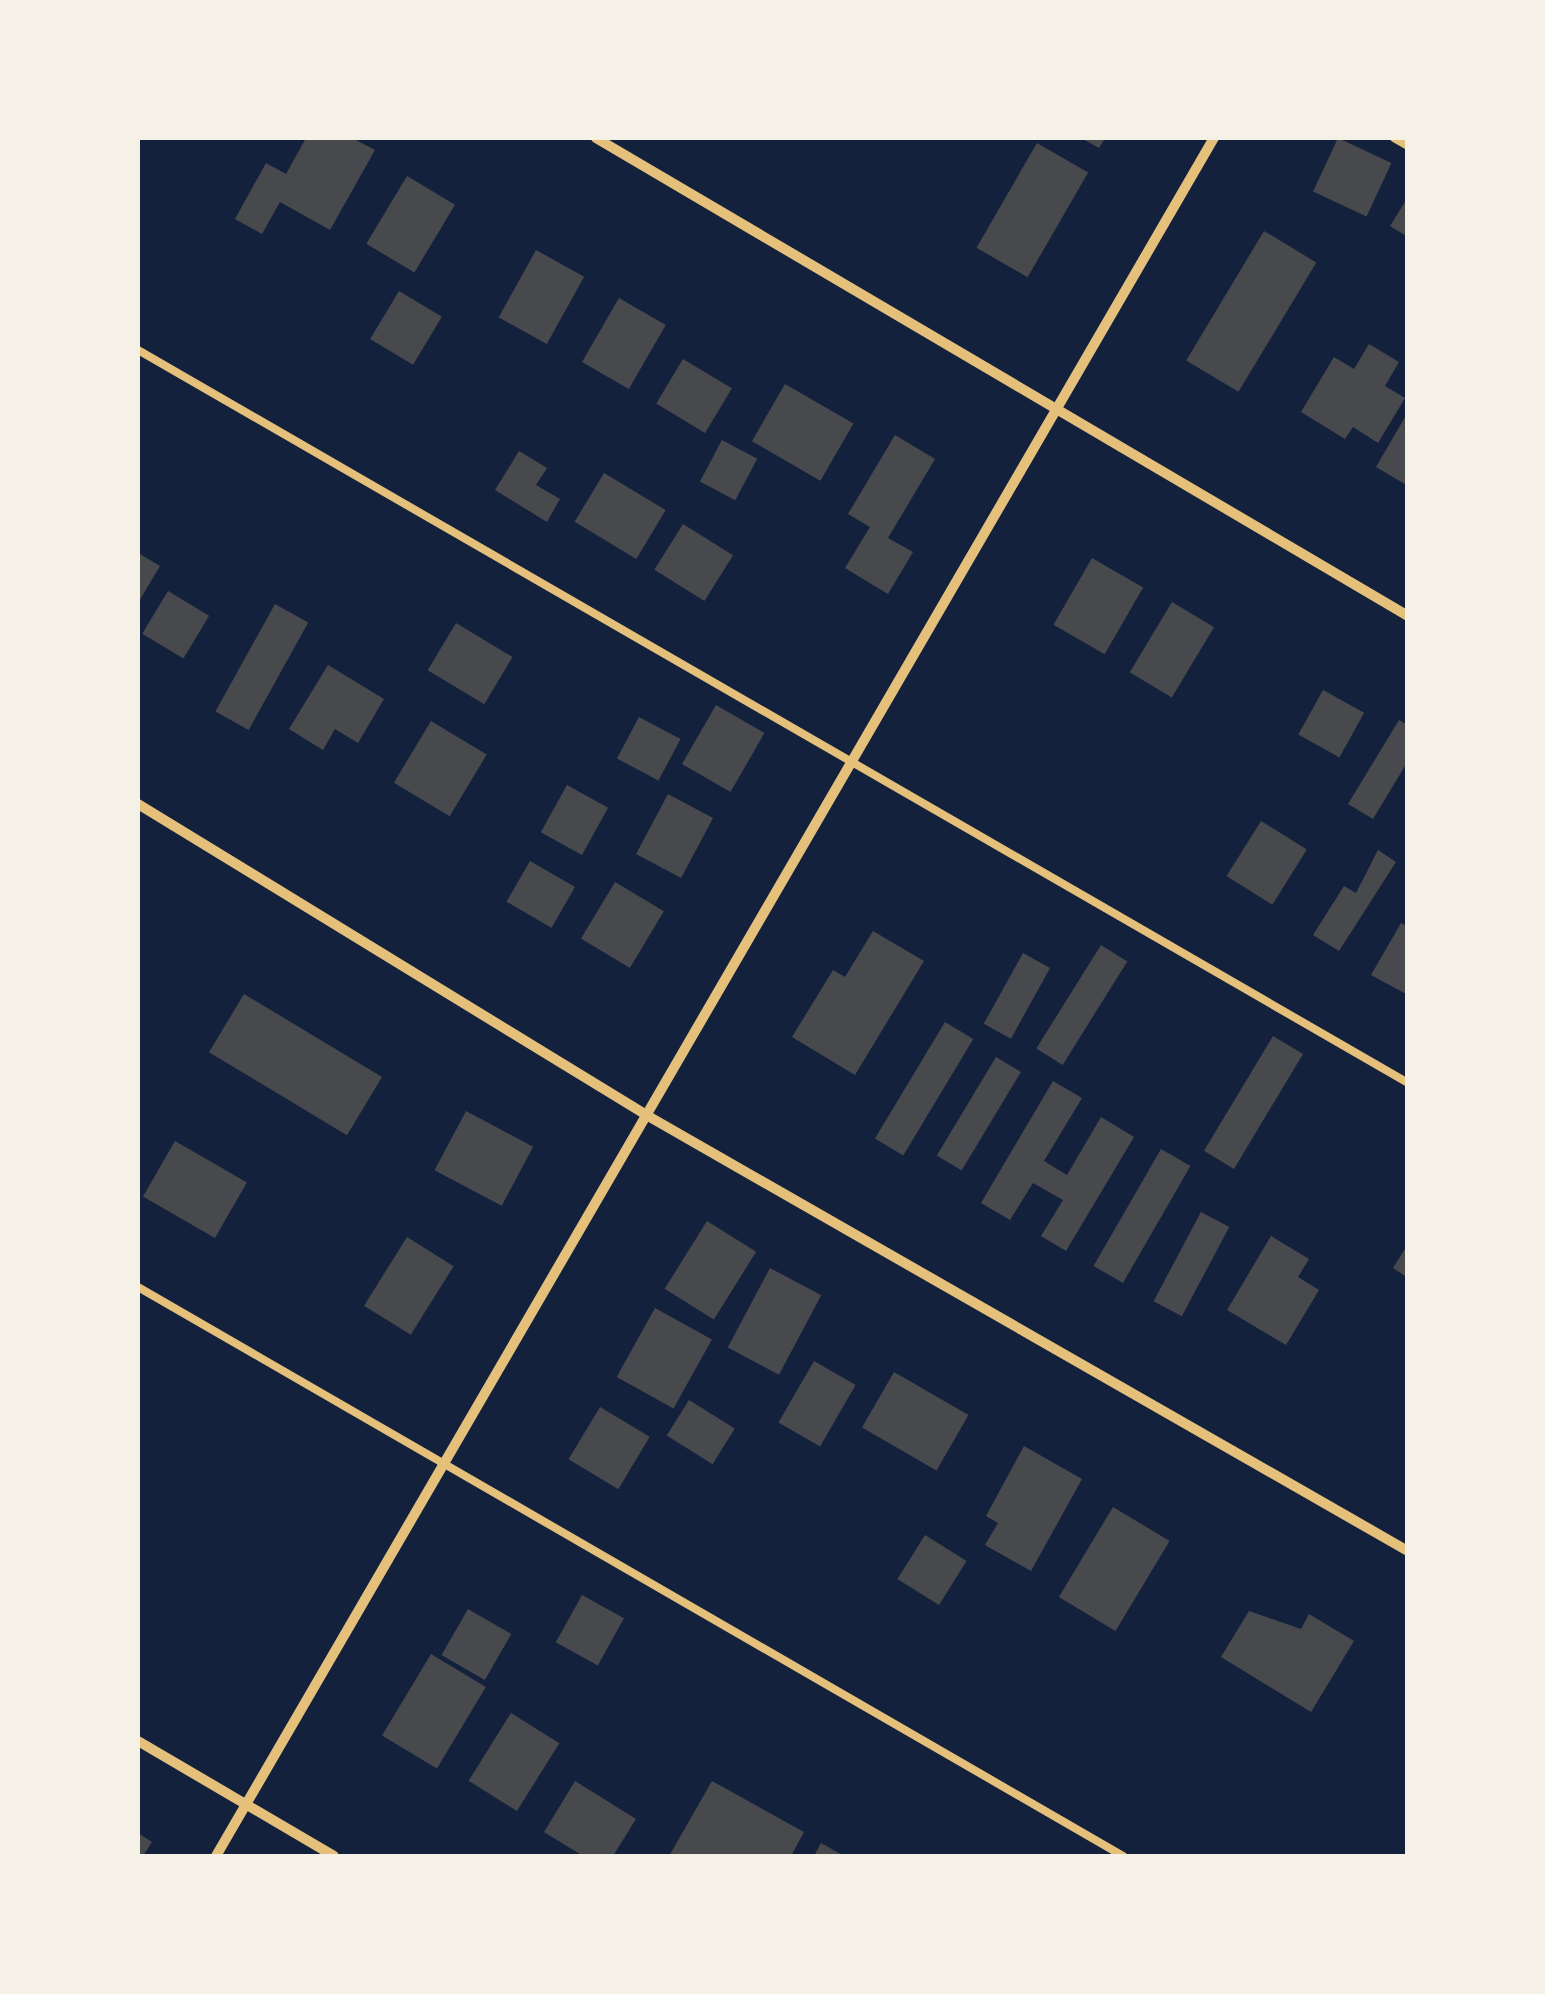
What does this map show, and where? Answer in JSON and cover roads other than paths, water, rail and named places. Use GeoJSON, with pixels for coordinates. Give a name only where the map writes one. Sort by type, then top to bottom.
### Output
{"type":"FeatureCollection","features":[{"type":"Feature","properties":{"kind":"street"},"geometry":{"type":"LineString","coordinates":[[596,138],[1408,616]]}},
{"type":"Feature","properties":{"kind":"street"},"geometry":{"type":"LineString","coordinates":[[216,1856],[447,1465],[1214,138]]}},
{"type":"Feature","properties":{"kind":"street"},"geometry":{"type":"LineString","coordinates":[[138,804],[648,1116],[1408,1551]]}},
{"type":"Feature","properties":{"kind":"street"},"geometry":{"type":"LineString","coordinates":[[138,1742],[334,1856]]}},
{"type":"Feature","properties":{"kind":"lane"},"geometry":{"type":"LineString","coordinates":[[1394,138],[1408,146]]}},
{"type":"Feature","properties":{"kind":"lane"},"geometry":{"type":"LineString","coordinates":[[138,350],[1408,1083]]}},
{"type":"Feature","properties":{"kind":"lane"},"geometry":{"type":"LineString","coordinates":[[138,1286],[1123,1856]]}}]}
